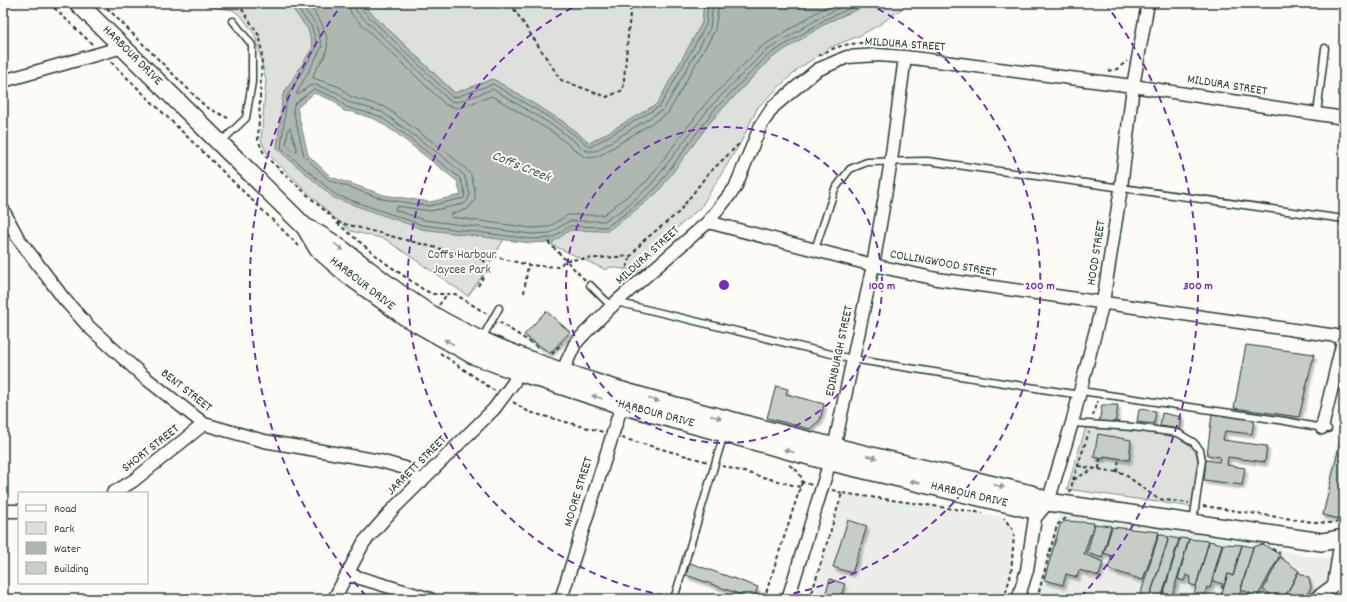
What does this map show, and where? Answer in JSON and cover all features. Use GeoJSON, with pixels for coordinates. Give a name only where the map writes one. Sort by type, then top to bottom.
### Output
{"type":"FeatureCollection","features":[{"type":"Feature","properties":{"kind":"street","name":"HARBOUR DRIVE"},"geometry":{"type":"LineString","coordinates":[[78,3],[305,228],[328,238],[408,300],[477,348],[519,364],[725,433],[833,456]]}},
{"type":"Feature","properties":{"kind":"street","name":"HOOD STREET"},"geometry":{"type":"LineString","coordinates":[[1048,502],[1072,423],[1103,302],[1121,188],[1133,86],[1148,3]]}},
{"type":"Feature","properties":{"kind":"street"},"geometry":{"type":"LineString","coordinates":[[3,81],[123,47]]}},
{"type":"Feature","properties":{"kind":"street","name":"MILDURA STREET"},"geometry":{"type":"LineString","coordinates":[[562,372],[575,344],[611,303],[708,222],[735,188],[761,125],[773,107],[817,70],[847,57],[878,55],[905,57],[1133,86],[1344,118]]}},
{"type":"Feature","properties":{"kind":"street","name":"EDINBURGH STREET"},"geometry":{"type":"LineString","coordinates":[[788,599],[833,456],[852,359],[873,265],[891,161],[905,57]]}},
{"type":"Feature","properties":{"kind":"street","name":"BENT STREET"},"geometry":{"type":"LineString","coordinates":[[3,210],[18,238],[64,300],[89,327],[143,376],[204,424],[264,441],[380,461],[405,468],[421,482]]}},
{"type":"Feature","properties":{"kind":"street","name":"COLLINGWOOD STREET"},"geometry":{"type":"LineString","coordinates":[[708,222],[873,265],[937,279],[1344,337]]}},
{"type":"Feature","properties":{"kind":"street"},"geometry":{"type":"LineString","coordinates":[[1325,429],[1344,337]]}},
{"type":"Feature","properties":{"kind":"street","name":"HARBOUR DRIVE"},"geometry":{"type":"LineString","coordinates":[[519,364],[562,372],[623,399],[1030,509],[1048,502],[1322,542],[1343,538]]}},
{"type":"Feature","properties":{"kind":"street","name":"JARRETT STREET"},"geometry":{"type":"LineString","coordinates":[[334,599],[364,542],[494,409],[514,382],[519,364]]}},
{"type":"Feature","properties":{"kind":"street","name":"MOORE STREET"},"geometry":{"type":"LineString","coordinates":[[561,599],[623,399]]}},
{"type":"Feature","properties":{"kind":"street","name":"SHORT STREET"},"geometry":{"type":"LineString","coordinates":[[115,492],[133,481],[204,424]]}},
{"type":"Feature","properties":{"kind":"street"},"geometry":{"type":"LineString","coordinates":[[1018,599],[1027,570],[1035,518],[1048,502]]}},
{"type":"Feature","properties":{"kind":"street"},"geometry":{"type":"LineString","coordinates":[[3,511],[18,511]]}},
{"type":"Feature","properties":{"kind":"street"},"geometry":{"type":"LineString","coordinates":[[1315,599],[1334,585],[1343,538]]}},
{"type":"Feature","properties":{"kind":"street"},"geometry":{"type":"LineString","coordinates":[[347,574],[430,599]]}},
{"type":"Feature","properties":{"kind":"lane"},"geometry":{"type":"LineString","coordinates":[[220,143],[246,118],[252,82],[252,45],[233,21]]}},
{"type":"Feature","properties":{"kind":"lane"},"geometry":{"type":"LineString","coordinates":[[1317,114],[1325,48]]}},
{"type":"Feature","properties":{"kind":"lane"},"geometry":{"type":"LineString","coordinates":[[815,249],[835,189],[850,169],[867,162],[928,161],[1344,220]]}},
{"type":"Feature","properties":{"kind":"lane"},"geometry":{"type":"LineString","coordinates":[[590,285],[611,303],[852,359],[1080,393],[1285,420],[1325,429]]}},
{"type":"Feature","properties":{"kind":"lane"},"geometry":{"type":"LineString","coordinates":[[477,348],[499,308]]}},
{"type":"Feature","properties":{"kind":"lane"},"geometry":{"type":"LineString","coordinates":[[1072,423],[1171,431],[1190,439],[1200,450],[1202,460],[1193,523]]}},
{"type":"Feature","properties":{"kind":"lane"},"geometry":{"type":"LineString","coordinates":[[674,599],[725,433]]}},
{"type":"Feature","properties":{"kind":"path"},"geometry":{"type":"LineString","coordinates":[[102,3],[206,107],[228,118]]}},
{"type":"Feature","properties":{"kind":"path"},"geometry":{"type":"LineString","coordinates":[[238,3],[260,36],[262,57],[258,140],[265,156],[337,222],[384,262],[424,290],[433,294],[454,294],[542,350]]}},
{"type":"Feature","properties":{"kind":"path"},"geometry":{"type":"LineString","coordinates":[[510,3],[561,80],[607,97],[623,90],[632,3]]}},
{"type":"Feature","properties":{"kind":"path"},"geometry":{"type":"LineString","coordinates":[[816,58],[828,50],[847,44],[876,43]]}},
{"type":"Feature","properties":{"kind":"path"},"geometry":{"type":"LineString","coordinates":[[899,44],[922,47]]}},
{"type":"Feature","properties":{"kind":"path"},"geometry":{"type":"LineString","coordinates":[[1104,72],[1117,69],[1126,62],[1129,57]]}},
{"type":"Feature","properties":{"kind":"path"},"geometry":{"type":"LineString","coordinates":[[611,303],[623,281],[631,256],[643,242],[678,213],[707,175],[743,141]]}},
{"type":"Feature","properties":{"kind":"path"},"geometry":{"type":"LineString","coordinates":[[337,222],[479,259],[488,263],[486,272],[478,286]]}},
{"type":"Feature","properties":{"kind":"path"},"geometry":{"type":"LineString","coordinates":[[548,242],[590,285]]}},
{"type":"Feature","properties":{"kind":"path"},"geometry":{"type":"LineString","coordinates":[[479,259],[492,256],[528,265],[558,267],[566,260],[631,256]]}},
{"type":"Feature","properties":{"kind":"path"},"geometry":{"type":"LineString","coordinates":[[524,293],[528,265]]}},
{"type":"Feature","properties":{"kind":"path"},"geometry":{"type":"LineString","coordinates":[[549,354],[553,354],[566,338]]}},
{"type":"Feature","properties":{"kind":"path"},"geometry":{"type":"LineString","coordinates":[[1099,469],[1100,458]]}},
{"type":"Feature","properties":{"kind":"path"},"geometry":{"type":"LineString","coordinates":[[1117,472],[1119,458]]}},
{"type":"Feature","properties":{"kind":"path"},"geometry":{"type":"LineString","coordinates":[[764,599],[802,482],[802,476],[797,470],[781,463]]}},
{"type":"Feature","properties":{"kind":"path"},"geometry":{"type":"LineString","coordinates":[[1069,495],[1078,466],[1123,473],[1158,499],[1312,522],[1332,523],[1344,521]]}},
{"type":"Feature","properties":{"kind":"path"},"geometry":{"type":"LineString","coordinates":[[1073,480],[1094,469]]}},
{"type":"Feature","properties":{"kind":"path"},"geometry":{"type":"LineString","coordinates":[[802,482],[842,493],[989,514]]}},
{"type":"Feature","properties":{"kind":"path"},"geometry":{"type":"LineString","coordinates":[[810,599],[842,493]]}},
{"type":"Feature","properties":{"kind":"path"},"geometry":{"type":"LineString","coordinates":[[997,516],[1004,517],[1013,530],[1014,535],[1011,574],[1004,599]]}},
{"type":"Feature","properties":{"kind":"path"},"geometry":{"type":"LineString","coordinates":[[1037,599],[1057,525]]}},
{"type":"Feature","properties":{"kind":"shaded area"},"geometry":{"type":"Polygon","coordinates":[[[1344,411],[1344,520],[1341,521],[1320,518],[1344,411]]]}},
{"type":"Feature","properties":{"kind":"shaded area"},"geometry":{"type":"Polygon","coordinates":[[[842,493],[1004,517],[1014,535],[1011,574],[1004,599],[810,599],[842,493]]]}},
{"type":"Feature","properties":{"kind":"shaded area"},"geometry":{"type":"Polygon","coordinates":[[[1060,514],[1269,542],[1274,548],[1302,555],[1334,559],[1330,583],[1313,599],[1034,599],[1060,514]]]}},
{"type":"Feature","properties":{"kind":"green space","name":"Coffs Harbour Jaycee Park"},"geometry":{"type":"Polygon","coordinates":[[[202,3],[288,3],[308,29],[313,47],[283,95],[277,149],[422,229],[504,239],[485,272],[468,296],[385,239],[351,231],[331,215],[267,153],[261,140],[266,80],[255,35],[242,17],[233,10],[206,6],[202,3]]]}},
{"type":"Feature","properties":{"kind":"green space"},"geometry":{"type":"Polygon","coordinates":[[[361,3],[704,3],[702,23],[657,104],[590,143],[562,121],[493,79],[455,93],[361,3]]]}},
{"type":"Feature","properties":{"kind":"green space"},"geometry":{"type":"Polygon","coordinates":[[[872,3],[910,3],[879,25],[859,36],[831,47],[798,69],[758,107],[741,142],[701,207],[671,233],[638,271],[610,267],[606,270],[552,245],[553,242],[570,230],[607,231],[770,59],[828,22],[872,3]]]}},
{"type":"Feature","properties":{"kind":"green space"},"geometry":{"type":"Polygon","coordinates":[[[1086,427],[1165,434],[1180,437],[1189,443],[1195,451],[1198,460],[1198,471],[1192,507],[1067,489],[1086,427]]]}},
{"type":"Feature","properties":{"kind":"water","name":"Coffs Creek"},"geometry":{"type":"Polygon","coordinates":[[[288,3],[361,3],[454,93],[493,79],[562,121],[590,143],[657,104],[702,23],[704,3],[872,3],[828,22],[770,59],[717,113],[658,192],[627,217],[607,231],[570,230],[553,242],[530,243],[422,229],[334,198],[277,149],[283,95],[313,47],[308,29],[288,3]],[[314,93],[297,108],[308,155],[331,177],[384,195],[430,202],[461,195],[457,181],[396,133],[377,120],[353,112],[344,111],[334,101],[314,93]]]}},
{"type":"Feature","properties":{"kind":"building"},"geometry":{"type":"Polygon","coordinates":[[[546,311],[570,332],[550,353],[524,335],[546,311]]]}},
{"type":"Feature","properties":{"kind":"building"},"geometry":{"type":"Polygon","coordinates":[[[1246,345],[1314,354],[1299,417],[1234,408],[1246,345]]]}},
{"type":"Feature","properties":{"kind":"building"},"geometry":{"type":"Polygon","coordinates":[[[776,386],[788,389],[786,394],[824,404],[820,420],[810,429],[767,418],[776,386]]]}},
{"type":"Feature","properties":{"kind":"building"},"geometry":{"type":"Polygon","coordinates":[[[1102,405],[1118,405],[1115,424],[1099,423],[1102,405]]]}},
{"type":"Feature","properties":{"kind":"building"},"geometry":{"type":"Polygon","coordinates":[[[1139,409],[1156,411],[1154,424],[1137,422],[1139,409]]]}},
{"type":"Feature","properties":{"kind":"building"},"geometry":{"type":"Polygon","coordinates":[[[1162,413],[1182,417],[1180,429],[1160,426],[1162,413]]]}},
{"type":"Feature","properties":{"kind":"building"},"geometry":{"type":"Polygon","coordinates":[[[1212,414],[1254,420],[1252,434],[1225,431],[1223,440],[1267,446],[1265,462],[1228,457],[1227,465],[1245,468],[1242,485],[1204,480],[1206,460],[1219,462],[1220,457],[1207,455],[1212,414]]]}},
{"type":"Feature","properties":{"kind":"building"},"geometry":{"type":"Polygon","coordinates":[[[1344,425],[1344,520],[1323,515],[1344,425]]]}},
{"type":"Feature","properties":{"kind":"building"},"geometry":{"type":"Polygon","coordinates":[[[1098,434],[1131,440],[1129,460],[1104,456],[1103,459],[1094,457],[1098,434]]]}},
{"type":"Feature","properties":{"kind":"building"},"geometry":{"type":"Polygon","coordinates":[[[848,520],[867,526],[852,573],[833,567],[848,520]]]}},
{"type":"Feature","properties":{"kind":"building"},"geometry":{"type":"Polygon","coordinates":[[[1065,521],[1094,523],[1084,554],[1103,562],[1099,576],[1079,570],[1077,577],[1066,574],[1063,585],[1044,580],[1060,525],[1065,521]]]}},
{"type":"Feature","properties":{"kind":"building"},"geometry":{"type":"Polygon","coordinates":[[[1095,524],[1111,526],[1102,558],[1087,553],[1095,524]]]}},
{"type":"Feature","properties":{"kind":"building"},"geometry":{"type":"Polygon","coordinates":[[[1112,527],[1159,532],[1143,580],[1108,569],[1112,556],[1104,553],[1112,527]]]}},
{"type":"Feature","properties":{"kind":"building"},"geometry":{"type":"Polygon","coordinates":[[[1159,534],[1169,537],[1149,599],[1139,599],[1159,534]]]}},
{"type":"Feature","properties":{"kind":"building"},"geometry":{"type":"Polygon","coordinates":[[[1169,537],[1179,539],[1161,599],[1149,599],[1169,537]]]}},
{"type":"Feature","properties":{"kind":"building"},"geometry":{"type":"Polygon","coordinates":[[[1180,538],[1189,539],[1171,599],[1162,599],[1180,538]]]}},
{"type":"Feature","properties":{"kind":"building"},"geometry":{"type":"Polygon","coordinates":[[[1189,539],[1209,541],[1196,586],[1189,584],[1191,577],[1186,575],[1184,581],[1178,579],[1189,539]]]}},
{"type":"Feature","properties":{"kind":"building"},"geometry":{"type":"Polygon","coordinates":[[[1209,541],[1222,544],[1210,588],[1207,587],[1203,599],[1196,599],[1193,598],[1209,541]]]}},
{"type":"Feature","properties":{"kind":"building"},"geometry":{"type":"Polygon","coordinates":[[[1223,544],[1242,545],[1233,576],[1228,574],[1223,588],[1221,588],[1223,584],[1213,581],[1223,544]]]}},
{"type":"Feature","properties":{"kind":"building"},"geometry":{"type":"Polygon","coordinates":[[[1263,544],[1280,555],[1256,599],[1248,599],[1250,593],[1241,590],[1253,547],[1263,544]]]}},
{"type":"Feature","properties":{"kind":"building"},"geometry":{"type":"Polygon","coordinates":[[[1242,545],[1253,547],[1238,599],[1220,599],[1228,574],[1233,576],[1242,545]]]}},
{"type":"Feature","properties":{"kind":"building"},"geometry":{"type":"Polygon","coordinates":[[[1280,557],[1299,571],[1284,599],[1275,594],[1272,599],[1268,596],[1270,594],[1263,590],[1280,557]]]}},
{"type":"Feature","properties":{"kind":"building"},"geometry":{"type":"Polygon","coordinates":[[[690,563],[758,587],[753,599],[686,575],[690,563]]]}},
{"type":"Feature","properties":{"kind":"building"},"geometry":{"type":"Polygon","coordinates":[[[1298,572],[1309,578],[1311,587],[1308,593],[1309,599],[1284,599],[1298,572]]]}},
{"type":"Feature","properties":{"kind":"building"},"geometry":{"type":"Polygon","coordinates":[[[830,579],[845,584],[840,599],[824,599],[830,579]]]}}]}
